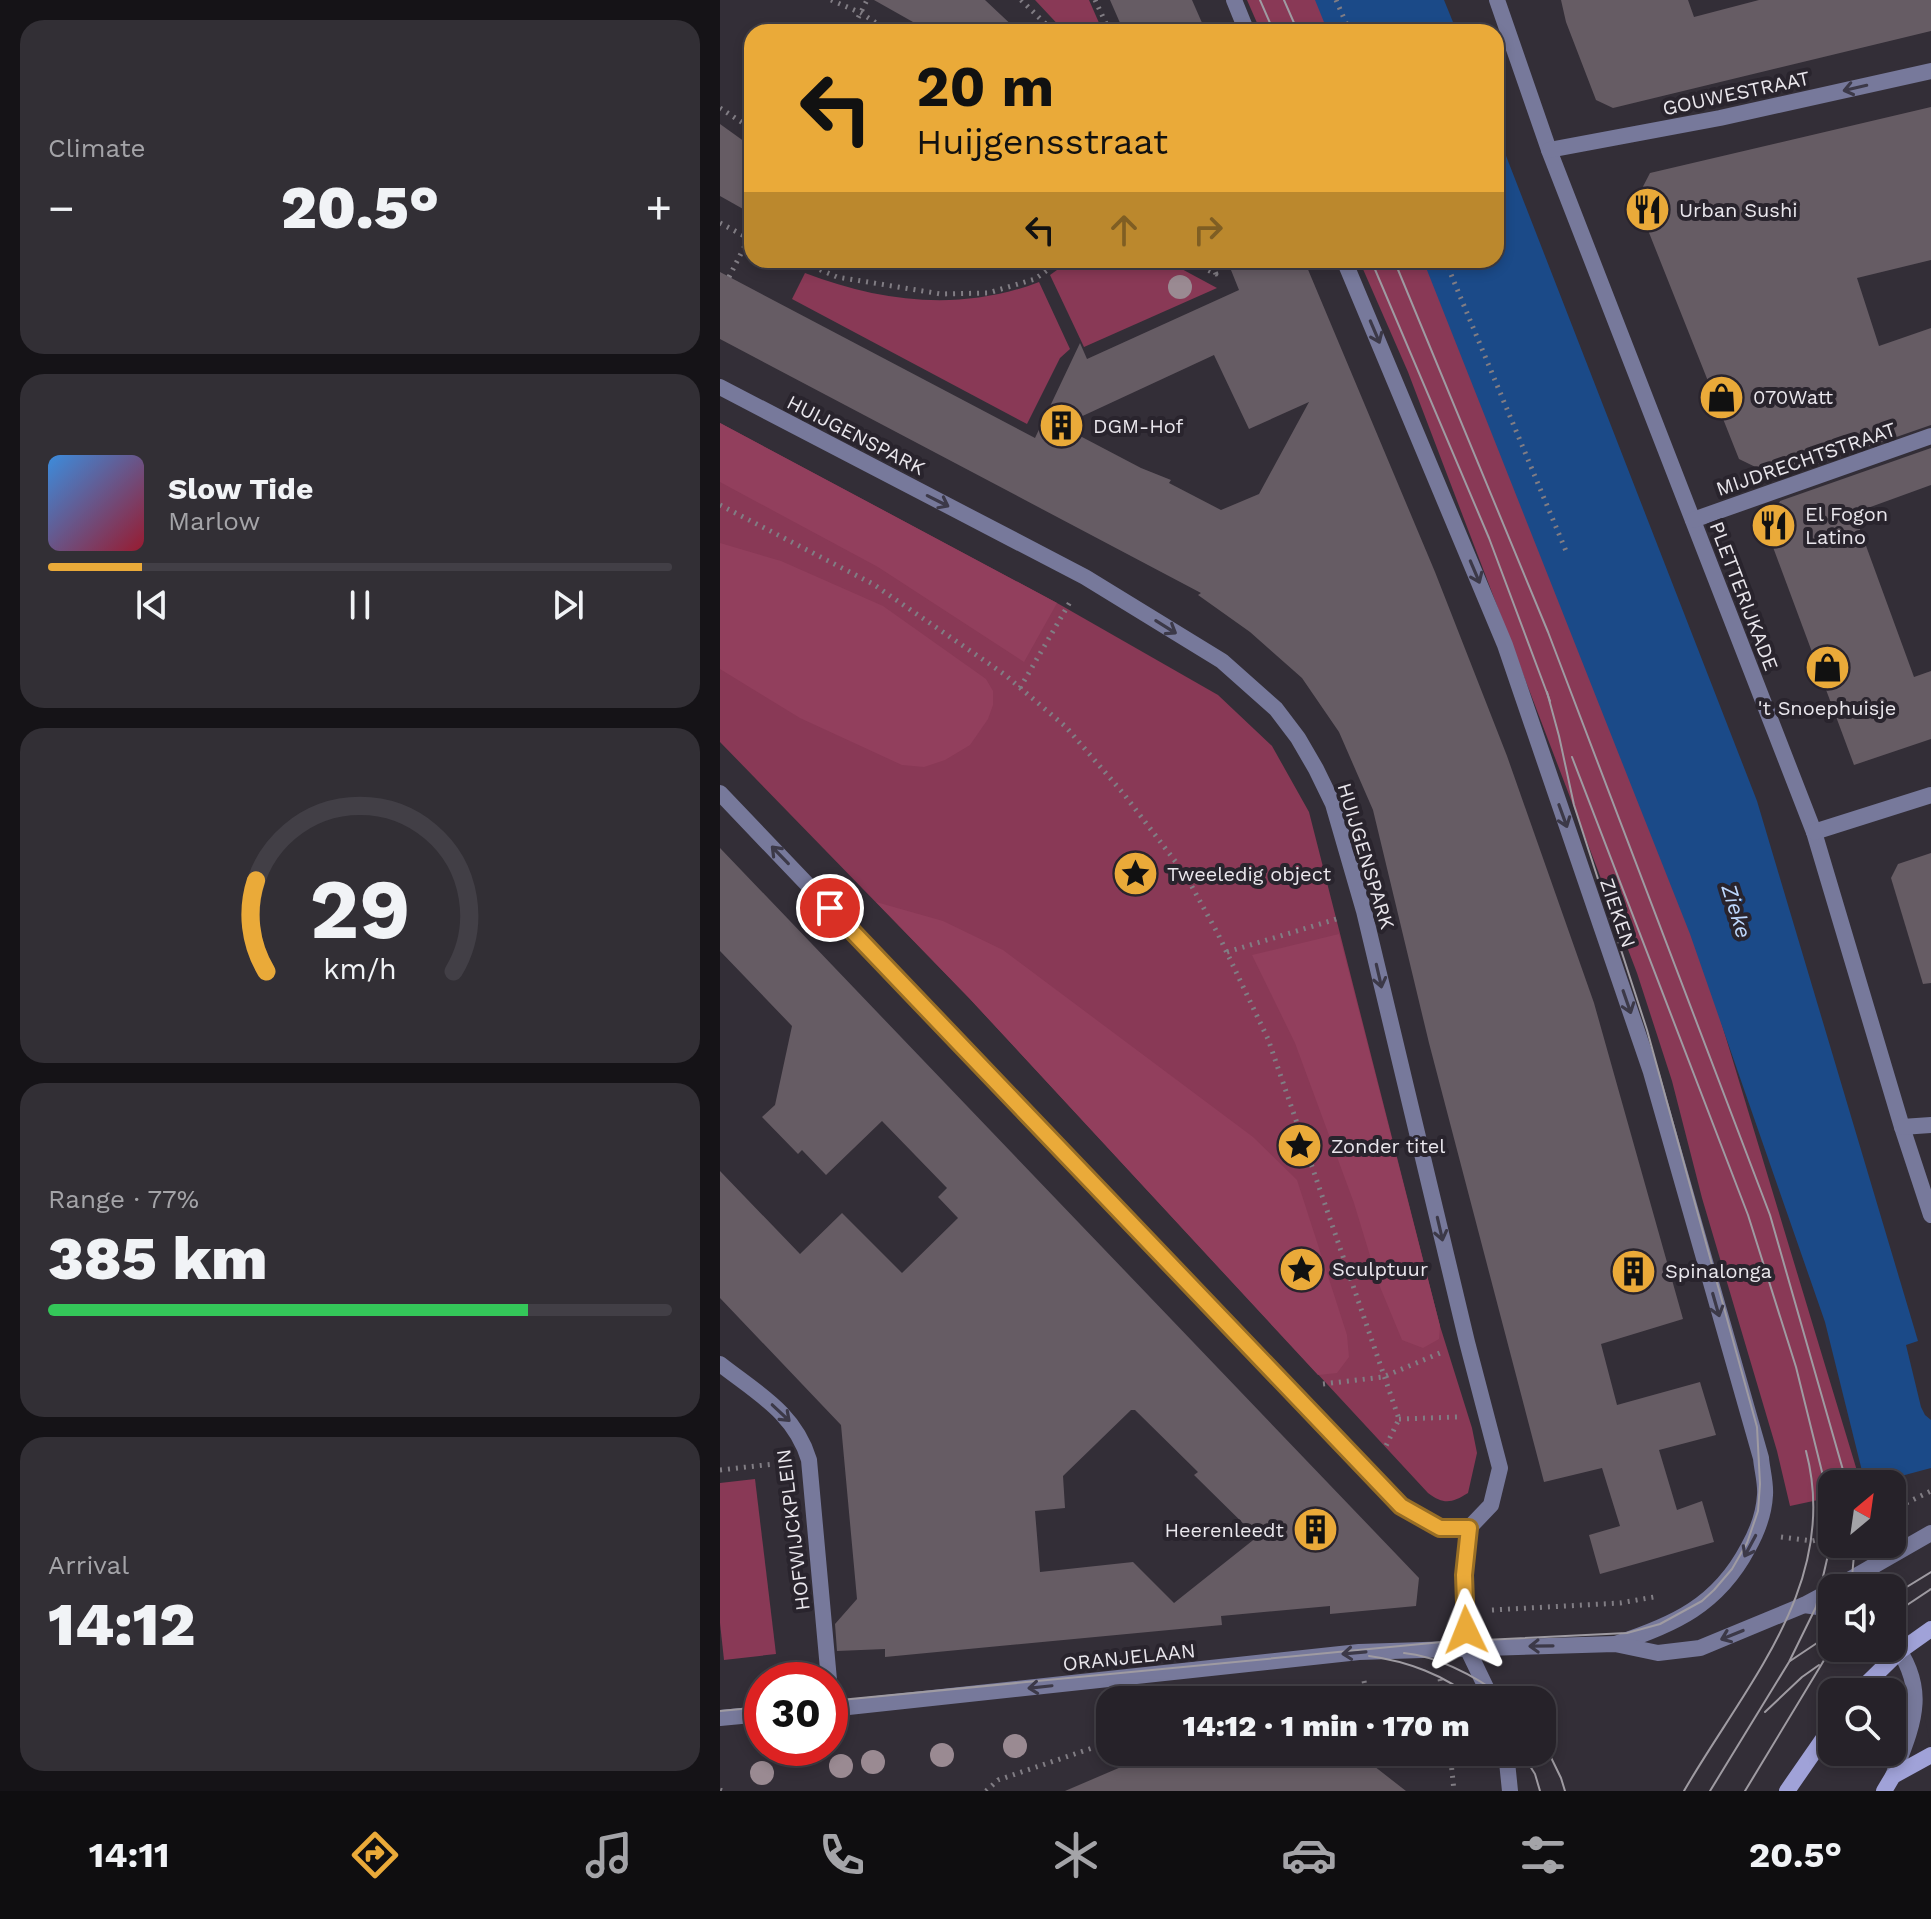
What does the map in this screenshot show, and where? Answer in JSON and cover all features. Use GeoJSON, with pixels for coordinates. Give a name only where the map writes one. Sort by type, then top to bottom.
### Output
{"type":"FeatureCollection","features":[{"type":"Feature","properties":{"kind":"main road"},"geometry":{"type":"LineString","coordinates":[[1906,1642],[1931,1629]]}},
{"type":"Feature","properties":{"kind":"main road"},"geometry":{"type":"LineString","coordinates":[[1871,1678],[1885,1662]]}},
{"type":"Feature","properties":{"kind":"main road"},"geometry":{"type":"LineString","coordinates":[[1787,1791],[1818,1746]]}},
{"type":"Feature","properties":{"kind":"main road"},"geometry":{"type":"LineString","coordinates":[[1888,1784],[1931,1755]]}},
{"type":"Feature","properties":{"kind":"street"},"geometry":{"type":"LineString","coordinates":[[1234,0],[1244,24]]}},
{"type":"Feature","properties":{"kind":"street","name":"PLETTERIJKADE"},"geometry":{"type":"LineString","coordinates":[[1497,0],[1549,150],[1814,832],[1931,1215]]}},
{"type":"Feature","properties":{"kind":"street","name":"GOUWESTRAAT"},"geometry":{"type":"LineString","coordinates":[[1549,150],[1720,118],[1931,71]]}},
{"type":"Feature","properties":{"kind":"street","name":"ZIEKEN"},"geometry":{"type":"LineString","coordinates":[[1347,268],[1505,645],[1651,1072],[1761,1458],[1765,1493],[1757,1532],[1734,1574],[1696,1609],[1661,1629],[1615,1644]]}},
{"type":"Feature","properties":{"kind":"street","name":"HUIJGENSPARK"},"geometry":{"type":"LineString","coordinates":[[720,387],[1085,577],[1222,661],[1276,709],[1298,738],[1333,804],[1364,911],[1500,1468],[1491,1505],[1469,1528]]}},
{"type":"Feature","properties":{"kind":"street","name":"MIJDRECHTSTRAAT"},"geometry":{"type":"LineString","coordinates":[[1693,520],[1931,436]]}},
{"type":"Feature","properties":{"kind":"street"},"geometry":{"type":"LineString","coordinates":[[720,793],[1371,1477],[1401,1506],[1440,1528],[1469,1528],[1464,1575],[1467,1648],[1485,1686]]}},
{"type":"Feature","properties":{"kind":"street"},"geometry":{"type":"LineString","coordinates":[[1814,832],[1931,795]]}},
{"type":"Feature","properties":{"kind":"street"},"geometry":{"type":"LineString","coordinates":[[1902,1127],[1931,1125]]}},
{"type":"Feature","properties":{"kind":"street","name":"HOFWIJCKPLEIN"},"geometry":{"type":"LineString","coordinates":[[720,1364],[785,1415],[802,1438],[809,1460],[827,1662]]}},
{"type":"Feature","properties":{"kind":"street"},"geometry":{"type":"LineString","coordinates":[[1860,1574],[1931,1533]]}},
{"type":"Feature","properties":{"kind":"street"},"geometry":{"type":"LineString","coordinates":[[1615,1644],[1658,1653],[1700,1648],[1818,1598]]}},
{"type":"Feature","properties":{"kind":"street"},"geometry":{"type":"LineString","coordinates":[[1804,1605],[1818,1607]]}},
{"type":"Feature","properties":{"kind":"street","name":"ORANJELAAN"},"geometry":{"type":"LineString","coordinates":[[848,1707],[1359,1652],[1615,1644]]}},
{"type":"Feature","properties":{"kind":"street"},"geometry":{"type":"LineString","coordinates":[[1888,1784],[1914,1723],[1916,1700],[1906,1659]]}},
{"type":"Feature","properties":{"kind":"street"},"geometry":{"type":"LineString","coordinates":[[720,1718],[744,1716]]}},
{"type":"Feature","properties":{"kind":"street"},"geometry":{"type":"LineString","coordinates":[[1507,1766],[1510,1791]]}},
{"type":"Feature","properties":{"kind":"path"},"geometry":{"type":"LineString","coordinates":[[831,0],[878,24]]}},
{"type":"Feature","properties":{"kind":"path"},"geometry":{"type":"LineString","coordinates":[[855,24],[867,0]]}},
{"type":"Feature","properties":{"kind":"path"},"geometry":{"type":"LineString","coordinates":[[1021,0],[1046,24]]}},
{"type":"Feature","properties":{"kind":"path"},"geometry":{"type":"LineString","coordinates":[[1095,0],[1106,24]]}},
{"type":"Feature","properties":{"kind":"path"},"geometry":{"type":"LineString","coordinates":[[1336,0],[1346,24]]}},
{"type":"Feature","properties":{"kind":"path"},"geometry":{"type":"LineString","coordinates":[[720,108],[744,124]]}},
{"type":"Feature","properties":{"kind":"path"},"geometry":{"type":"LineString","coordinates":[[720,223],[744,234]]}},
{"type":"Feature","properties":{"kind":"path"},"geometry":{"type":"LineString","coordinates":[[729,277],[744,250]]}},
{"type":"Feature","properties":{"kind":"path"},"geometry":{"type":"LineString","coordinates":[[816,268],[837,277],[941,294],[988,293],[1035,279],[1050,268]]}},
{"type":"Feature","properties":{"kind":"path"},"geometry":{"type":"LineString","coordinates":[[1204,268],[1216,274],[1213,268]]}},
{"type":"Feature","properties":{"kind":"path"},"geometry":{"type":"LineString","coordinates":[[1448,268],[1566,551]]}},
{"type":"Feature","properties":{"kind":"path"},"geometry":{"type":"LineString","coordinates":[[720,505],[873,584],[1020,688],[1066,727],[1123,793],[1185,874],[1268,1039],[1399,1419],[1371,1477]]}},
{"type":"Feature","properties":{"kind":"path"},"geometry":{"type":"LineString","coordinates":[[1020,688],[1085,577]]}},
{"type":"Feature","properties":{"kind":"path"},"geometry":{"type":"LineString","coordinates":[[1226,952],[1364,911]]}},
{"type":"Feature","properties":{"kind":"path"},"geometry":{"type":"LineString","coordinates":[[1292,1392],[1337,1380],[1383,1377],[1467,1342]]}},
{"type":"Feature","properties":{"kind":"path"},"geometry":{"type":"LineString","coordinates":[[1399,1419],[1486,1416]]}},
{"type":"Feature","properties":{"kind":"path"},"geometry":{"type":"LineString","coordinates":[[720,1470],[809,1460]]}},
{"type":"Feature","properties":{"kind":"path"},"geometry":{"type":"LineString","coordinates":[[1906,1503],[1931,1491]]}},
{"type":"Feature","properties":{"kind":"path"},"geometry":{"type":"LineString","coordinates":[[1799,1541],[1818,1540]]}},
{"type":"Feature","properties":{"kind":"path"},"geometry":{"type":"LineString","coordinates":[[1464,1612],[1620,1603],[1660,1596]]}},
{"type":"Feature","properties":{"kind":"path"},"geometry":{"type":"LineString","coordinates":[[986,1791],[998,1780],[1096,1747]]}},
{"type":"Feature","properties":{"kind":"path"},"geometry":{"type":"LineString","coordinates":[[1451,1766],[1454,1791]]}},
{"type":"Feature","properties":{"kind":"shaded area"},"geometry":{"type":"Polygon","coordinates":[[[1035,0],[1089,0],[1100,24],[1058,24],[1035,0]]]}},
{"type":"Feature","properties":{"kind":"shaded area"},"geometry":{"type":"Polygon","coordinates":[[[1247,0],[1320,0],[1330,24],[1258,24],[1247,0]]]}},
{"type":"Feature","properties":{"kind":"shaded area"},"geometry":{"type":"Polygon","coordinates":[[[1060,268],[1180,268],[1217,288],[1084,347],[1050,275],[1060,268]]]}},
{"type":"Feature","properties":{"kind":"shaded area"},"geometry":{"type":"Polygon","coordinates":[[[1362,268],[1431,268],[1687,909],[1857,1470],[1818,1470],[1818,1500],[1790,1506],[1672,1081],[1637,973],[1408,372],[1362,268]]]}},
{"type":"Feature","properties":{"kind":"shaded area"},"geometry":{"type":"Polygon","coordinates":[[[805,273],[863,291],[921,300],[980,297],[1039,282],[1070,349],[1060,358],[1027,424],[792,299],[805,273]]]}},
{"type":"Feature","properties":{"kind":"shaded area"},"geometry":{"type":"Polygon","coordinates":[[[720,423],[1057,603],[1218,695],[1272,746],[1309,812],[1440,1326],[1472,1428],[1477,1453],[1468,1493],[1448,1501],[1428,1493],[970,999],[720,742],[720,423]]]}},
{"type":"Feature","properties":{"kind":"shaded area"},"geometry":{"type":"Polygon","coordinates":[[[720,423],[1057,603],[1024,662],[878,567],[720,482],[720,423]]]}},
{"type":"Feature","properties":{"kind":"shaded area"},"geometry":{"type":"Polygon","coordinates":[[[720,543],[781,561],[883,606],[986,679],[993,691],[993,705],[988,719],[970,745],[945,760],[924,767],[902,765],[800,718],[720,669],[720,543]]]}},
{"type":"Feature","properties":{"kind":"shaded area"},"geometry":{"type":"Polygon","coordinates":[[[876,902],[943,921],[1003,950],[1253,1137],[1297,1180],[1347,1335],[1349,1357],[1337,1373],[1318,1375],[970,999],[876,902]]]}},
{"type":"Feature","properties":{"kind":"shaded area"},"geometry":{"type":"Polygon","coordinates":[[[1339,934],[1440,1326],[1439,1339],[1423,1348],[1402,1340],[1378,1282],[1354,1203],[1295,1043],[1252,955],[1339,934]]]}},
{"type":"Feature","properties":{"kind":"shaded area"},"geometry":{"type":"Polygon","coordinates":[[[755,1479],[776,1654],[724,1660],[720,1623],[720,1483],[755,1479]]]}},
{"type":"Feature","properties":{"kind":"water"},"geometry":{"type":"Polygon","coordinates":[[[1315,0],[1444,0],[1454,24],[1325,24],[1315,0]]]}},
{"type":"Feature","properties":{"kind":"water","name":"Zieke"},"geometry":{"type":"Polygon","coordinates":[[[1504,151],[1757,801],[1918,1341],[1906,1345],[1921,1407],[1931,1420],[1931,1744],[1906,1616],[1906,1574],[1898,1574],[1895,1558],[1906,1558],[1906,1470],[1862,1470],[1825,1322],[1690,934],[1426,268],[1504,268],[1504,151]]]}},
{"type":"Feature","properties":{"kind":"pier"},"geometry":{"type":"Polygon","coordinates":[[[1931,1468],[1931,1748],[1906,1627],[1906,1574],[1895,1574],[1892,1558],[1906,1558],[1906,1475],[1931,1468]]]}},
{"type":"Feature","properties":{"kind":"building"},"geometry":{"type":"Polygon","coordinates":[[[874,0],[985,0],[1010,24],[912,24],[874,0]]]}},
{"type":"Feature","properties":{"kind":"building"},"geometry":{"type":"Polygon","coordinates":[[[1110,0],[1192,0],[1202,24],[1120,24],[1110,0]]]}},
{"type":"Feature","properties":{"kind":"building"},"geometry":{"type":"Polygon","coordinates":[[[1561,0],[1688,0],[1694,17],[1759,0],[1931,0],[1931,31],[1613,108],[1596,100],[1566,22],[1561,0]]]}},
{"type":"Feature","properties":{"kind":"building"},"geometry":{"type":"Polygon","coordinates":[[[1931,107],[1931,260],[1857,278],[1879,346],[1931,328],[1931,425],[1778,478],[1739,459],[1636,200],[1650,173],[1931,107]]]}},
{"type":"Feature","properties":{"kind":"building"},"geometry":{"type":"Polygon","coordinates":[[[720,124],[744,141],[744,210],[720,196],[720,124]]]}},
{"type":"Feature","properties":{"kind":"building"},"geometry":{"type":"Polygon","coordinates":[[[1230,268],[1307,268],[1435,572],[1507,756],[1594,1003],[1683,1319],[1601,1344],[1617,1405],[1700,1382],[1716,1435],[1659,1450],[1677,1510],[1702,1501],[1714,1542],[1600,1574],[1589,1535],[1620,1526],[1602,1468],[1544,1482],[1429,1043],[1373,810],[1339,732],[1302,678],[1250,632],[1198,595],[1201,593],[720,339],[720,272],[1035,438],[1080,343],[1087,359],[1239,290],[1230,268]],[[1214,355],[1061,426],[1141,468],[1171,480],[1169,483],[1221,510],[1259,494],[1309,402],[1249,429],[1214,355]]]}},
{"type":"Feature","properties":{"kind":"building"},"geometry":{"type":"Polygon","coordinates":[[[1931,448],[1931,485],[1854,513],[1914,677],[1931,671],[1931,739],[1854,765],[1767,531],[1780,501],[1931,448]]]}},
{"type":"Feature","properties":{"kind":"building"},"geometry":{"type":"Polygon","coordinates":[[[720,848],[1419,1578],[1416,1606],[1330,1614],[1330,1606],[1221,1616],[1222,1625],[885,1657],[885,1649],[837,1651],[835,1624],[857,1599],[841,1425],[720,1298],[720,1171],[800,1254],[842,1213],[902,1273],[958,1218],[938,1197],[947,1188],[882,1121],[826,1175],[802,1150],[798,1154],[762,1117],[775,1105],[792,1026],[720,951],[720,848]],[[1131,1410],[1063,1476],[1065,1508],[1035,1511],[1040,1572],[1133,1562],[1174,1603],[1257,1537],[1194,1475],[1198,1472],[1135,1410],[1131,1410]]]}},
{"type":"Feature","properties":{"kind":"building"},"geometry":{"type":"Polygon","coordinates":[[[1931,853],[1931,983],[1923,984],[1891,878],[1898,864],[1931,853]]]}},
{"type":"Feature","properties":{"kind":"building"},"geometry":{"type":"Polygon","coordinates":[[[1123,1766],[1374,1766],[1406,1791],[1065,1791],[1123,1766]]]}},
{"type":"Feature","properties":{"kind":"tram line"},"geometry":{"type":"LineString","coordinates":[[1260,0],[1270,24]]}},
{"type":"Feature","properties":{"kind":"tram line"},"geometry":{"type":"LineString","coordinates":[[1284,0],[1294,24]]}},
{"type":"Feature","properties":{"kind":"tram line"},"geometry":{"type":"LineString","coordinates":[[1374,268],[1489,538],[1550,701]]}},
{"type":"Feature","properties":{"kind":"tram line"},"geometry":{"type":"LineString","coordinates":[[1397,268],[1548,632],[1770,1215],[1843,1470]]}},
{"type":"Feature","properties":{"kind":"tram line"},"geometry":{"type":"LineString","coordinates":[[848,1699],[1442,1642],[1627,1633],[1660,1624],[1702,1601],[1732,1569],[1747,1543],[1758,1511],[1757,1427],[1647,1030],[1574,805],[1547,692]]}},
{"type":"Feature","properties":{"kind":"tram line"},"geometry":{"type":"LineString","coordinates":[[1572,757],[1748,1215],[1796,1367],[1826,1488],[1828,1555],[1816,1607],[1789,1662],[1710,1791]]}},
{"type":"Feature","properties":{"kind":"tram line"},"geometry":{"type":"LineString","coordinates":[[1684,1791],[1759,1672],[1799,1589],[1810,1545],[1813,1499],[1806,1451]]}},
{"type":"Feature","properties":{"kind":"tram line"},"geometry":{"type":"LineString","coordinates":[[1852,1574],[1854,1558]]}},
{"type":"Feature","properties":{"kind":"tram line"},"geometry":{"type":"LineString","coordinates":[[1906,1587],[1931,1572]]}},
{"type":"Feature","properties":{"kind":"tram line"},"geometry":{"type":"LineString","coordinates":[[1906,1606],[1931,1589]]}},
{"type":"Feature","properties":{"kind":"tram line"},"geometry":{"type":"LineString","coordinates":[[1790,1661],[1818,1642]]}},
{"type":"Feature","properties":{"kind":"tram line"},"geometry":{"type":"LineString","coordinates":[[1404,1653],[1432,1659],[1487,1686]]}},
{"type":"Feature","properties":{"kind":"tram line"},"geometry":{"type":"LineString","coordinates":[[1369,1656],[1425,1670],[1456,1686]]}},
{"type":"Feature","properties":{"kind":"tram line"},"geometry":{"type":"LineString","coordinates":[[1745,1791],[1823,1662]]}},
{"type":"Feature","properties":{"kind":"tram line"},"geometry":{"type":"LineString","coordinates":[[1765,1712],[1819,1665]]}},
{"type":"Feature","properties":{"kind":"tram line"},"geometry":{"type":"LineString","coordinates":[[720,1711],[744,1709]]}},
{"type":"Feature","properties":{"kind":"tram line"},"geometry":{"type":"LineString","coordinates":[[1530,1766],[1540,1791]]}},
{"type":"Feature","properties":{"kind":"tram line"},"geometry":{"type":"LineString","coordinates":[[1555,1766],[1565,1791]]}},
{"type":"Feature","properties":{"kind":"place","name":"Urban Sushi"},"geometry":{"type":"Point","coordinates":[1648,210]}},
{"type":"Feature","properties":{"kind":"place","name":"070Watt"},"geometry":{"type":"Point","coordinates":[1722,397]}},
{"type":"Feature","properties":{"kind":"place","name":"DGM-Hof"},"geometry":{"type":"Point","coordinates":[1062,426]}},
{"type":"Feature","properties":{"kind":"place","name":"El Fogon Latino"},"geometry":{"type":"Point","coordinates":[1774,526]}},
{"type":"Feature","properties":{"kind":"place","name":"'t Snoephuisje"},"geometry":{"type":"Point","coordinates":[1827,668]}},
{"type":"Feature","properties":{"kind":"place","name":"Tweeledig object"},"geometry":{"type":"Point","coordinates":[1136,874]}},
{"type":"Feature","properties":{"kind":"place","name":"Zonder titel"},"geometry":{"type":"Point","coordinates":[1300,1146]}},
{"type":"Feature","properties":{"kind":"place","name":"Sculptuur"},"geometry":{"type":"Point","coordinates":[1301,1269]}},
{"type":"Feature","properties":{"kind":"place","name":"Spinalonga"},"geometry":{"type":"Point","coordinates":[1634,1271]}},
{"type":"Feature","properties":{"kind":"place","name":"Heerenleedt"},"geometry":{"type":"Point","coordinates":[1315,1530]}},
{"type":"Feature","properties":{"kind":"route"},"geometry":{"type":"LineString","coordinates":[[830,908],[1371,1477],[1401,1506],[1440,1528],[1469,1528],[1464,1575],[1466,1630]]}}]}
